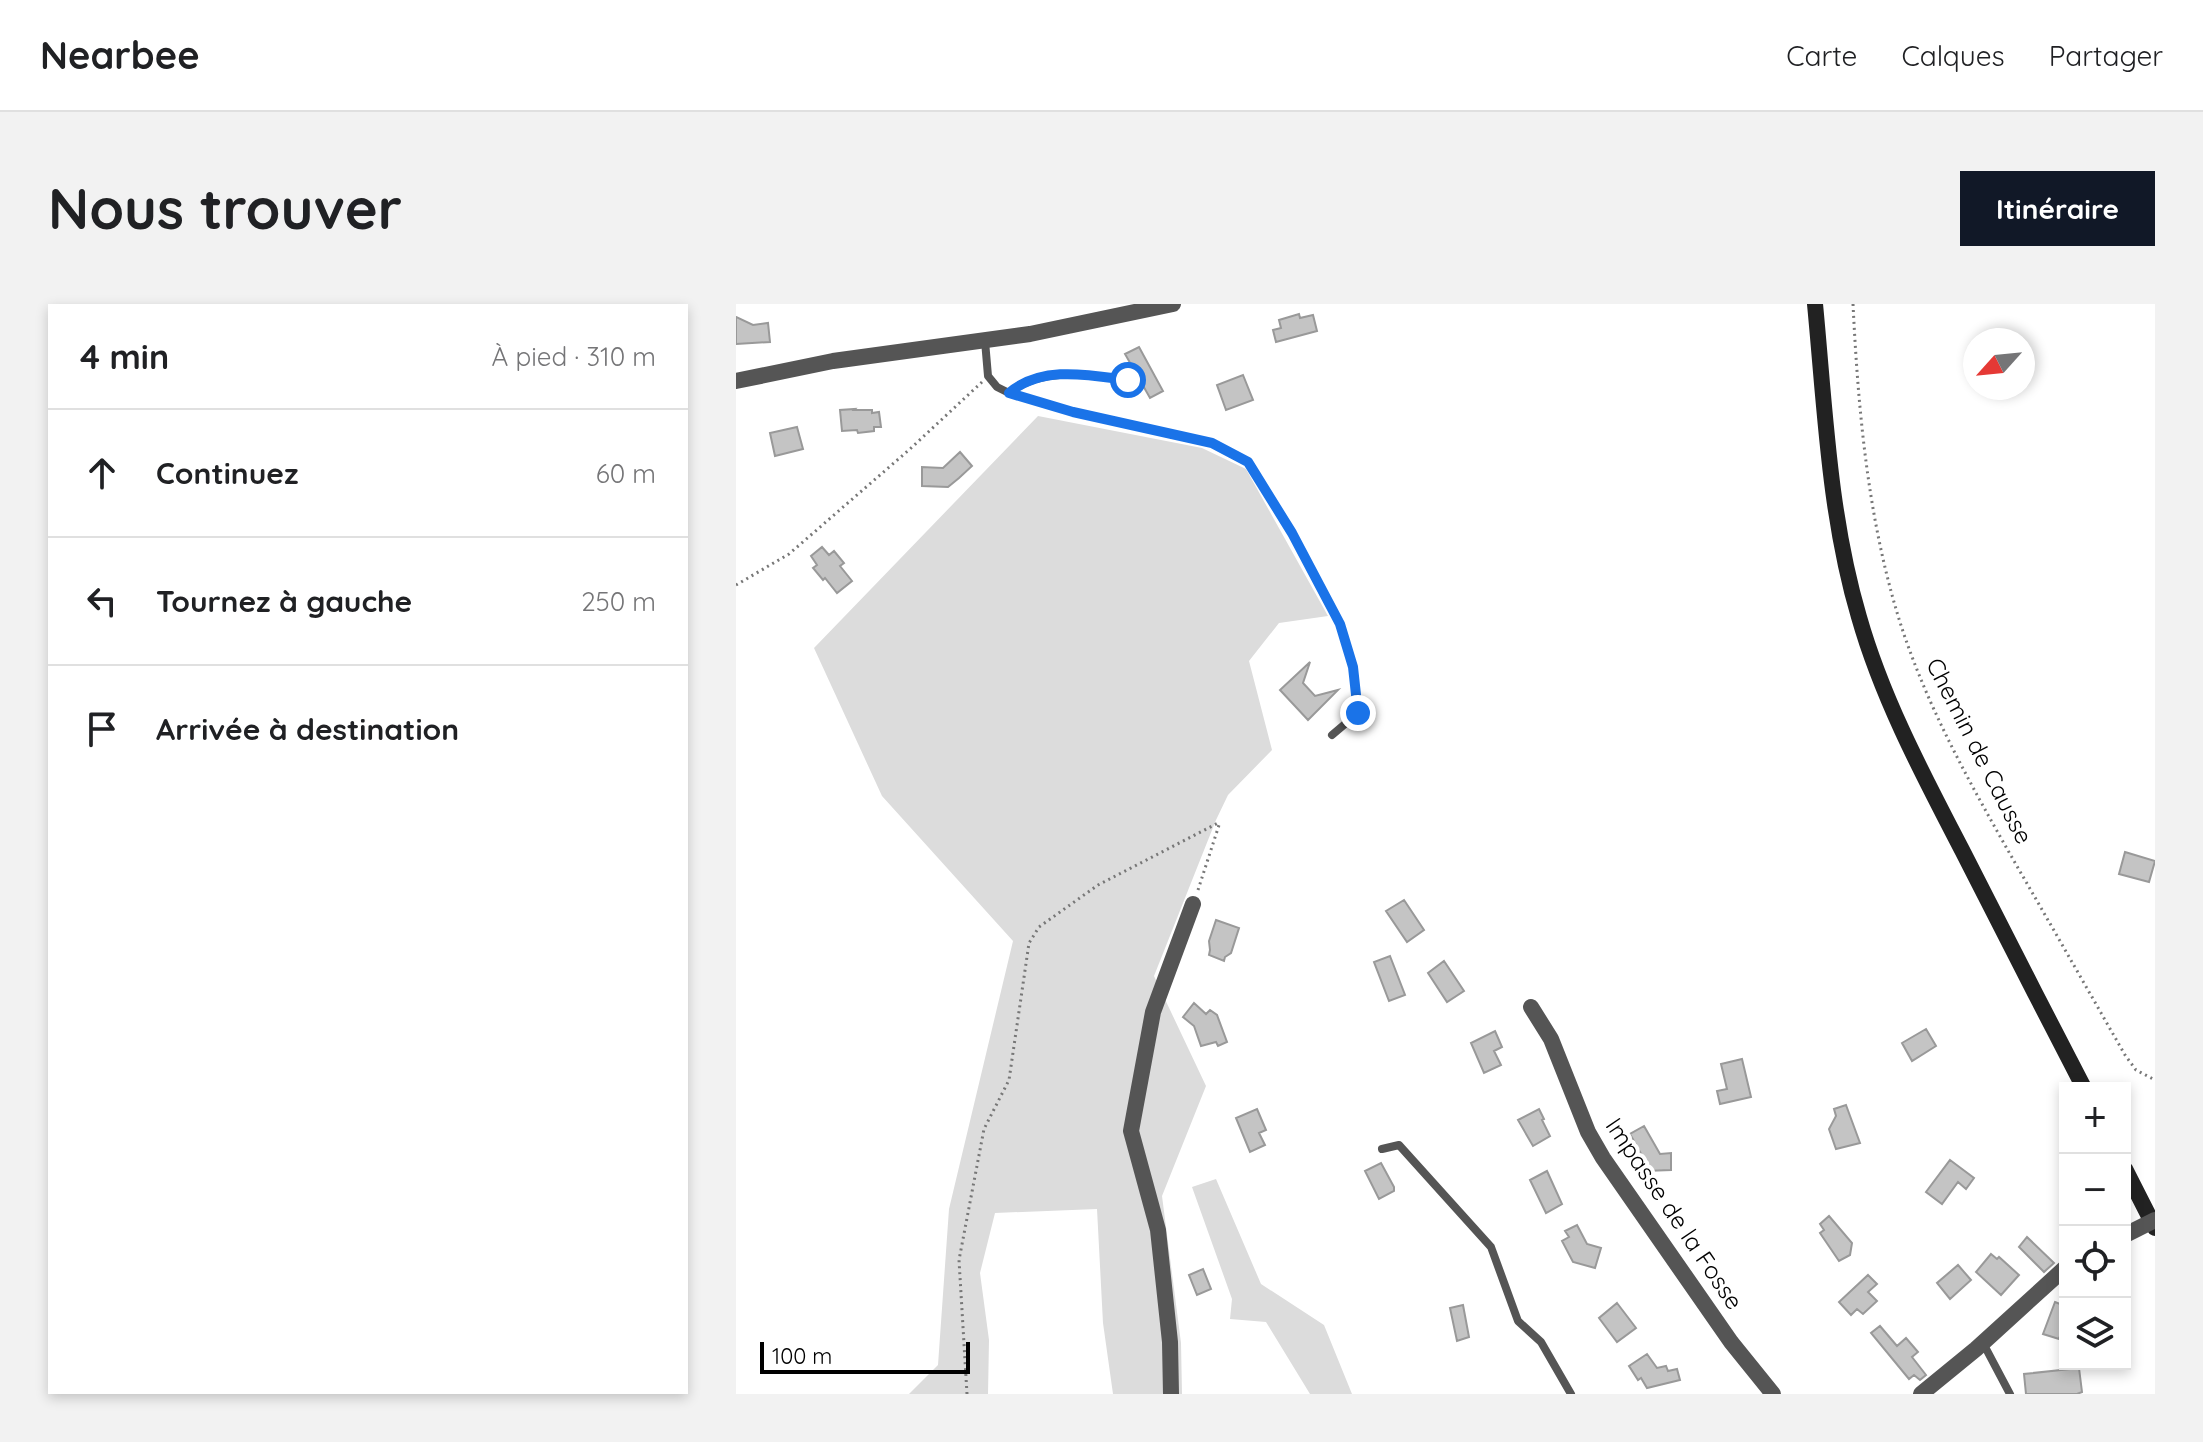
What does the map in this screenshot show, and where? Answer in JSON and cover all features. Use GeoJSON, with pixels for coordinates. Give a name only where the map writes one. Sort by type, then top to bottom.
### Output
{"type":"FeatureCollection","features":[{"type":"Feature","properties":{"kind":"main road"},"geometry":{"type":"LineString","coordinates":[[1815,304],[1840,530],[1856,604],[1872,655],[1913,754],[2081,1082]]}},
{"type":"Feature","properties":{"kind":"main road"},"geometry":{"type":"LineString","coordinates":[[2131,1181],[2155,1228]]}},
{"type":"Feature","properties":{"kind":"street"},"geometry":{"type":"LineString","coordinates":[[736,381],[833,361],[985,341],[1173,304]]}},
{"type":"Feature","properties":{"kind":"street"},"geometry":{"type":"LineString","coordinates":[[1171,1394],[1170,1342],[1158,1230],[1131,1131],[1153,1012],[1193,904]]}},
{"type":"Feature","properties":{"kind":"street","name":"Impasse de la Fosse"},"geometry":{"type":"LineString","coordinates":[[1531,1007],[1551,1039],[1588,1132],[1603,1158],[1731,1342],[1773,1394]]}},
{"type":"Feature","properties":{"kind":"street"},"geometry":{"type":"LineString","coordinates":[[2131,1232],[2155,1220]]}},
{"type":"Feature","properties":{"kind":"street"},"geometry":{"type":"LineString","coordinates":[[1921,1394],[2059,1273]]}},
{"type":"Feature","properties":{"kind":"lane"},"geometry":{"type":"LineString","coordinates":[[985,341],[988,376],[997,387],[1009,393],[1073,412],[1212,443],[1248,462],[1292,533],[1340,624],[1353,667],[1358,713],[1332,735]]}},
{"type":"Feature","properties":{"kind":"lane"},"geometry":{"type":"LineString","coordinates":[[1009,393],[1035,379],[1072,373],[1128,380]]}},
{"type":"Feature","properties":{"kind":"lane"},"geometry":{"type":"LineString","coordinates":[[1382,1149],[1399,1145],[1491,1247],[1518,1321],[1541,1342],[1571,1394]]}},
{"type":"Feature","properties":{"kind":"lane"},"geometry":{"type":"LineString","coordinates":[[1983,1343],[2010,1394]]}},
{"type":"Feature","properties":{"kind":"path","name":"Chemin de Causse"},"geometry":{"type":"LineString","coordinates":[[1853,304],[1868,482],[1896,610],[1914,663],[1978,798],[2118,1044],[2136,1070],[2155,1080]]}},
{"type":"Feature","properties":{"kind":"path"},"geometry":{"type":"LineString","coordinates":[[736,585],[789,554],[910,449],[988,376]]}},
{"type":"Feature","properties":{"kind":"path"},"geometry":{"type":"LineString","coordinates":[[967,1394],[959,1260],[984,1129],[1009,1080],[1029,943],[1039,927],[1098,885],[1220,822],[1193,904]]}},
{"type":"Feature","properties":{"kind":"shaded area"},"geometry":{"type":"Polygon","coordinates":[[[1038,416],[1202,448],[1246,469],[1328,616],[1279,623],[1249,661],[1272,750],[1228,795],[1154,976],[1206,1086],[1162,1196],[1181,1343],[1182,1394],[1113,1394],[1103,1323],[1097,1209],[995,1213],[980,1273],[989,1340],[988,1394],[909,1394],[938,1365],[949,1209],[1013,941],[882,796],[814,648],[1038,416]]]}},
{"type":"Feature","properties":{"kind":"shaded area"},"geometry":{"type":"Polygon","coordinates":[[[1216,1179],[1261,1284],[1324,1325],[1352,1394],[1310,1394],[1266,1322],[1230,1319],[1232,1299],[1192,1187],[1216,1179]]]}},
{"type":"Feature","properties":{"kind":"building"},"geometry":{"type":"Polygon","coordinates":[[[1299,314],[1300,318],[1313,315],[1317,331],[1276,342],[1273,330],[1281,328],[1279,320],[1299,314]]]}},
{"type":"Feature","properties":{"kind":"building"},"geometry":{"type":"Polygon","coordinates":[[[736,317],[753,325],[768,323],[770,342],[736,344],[736,317]]]}},
{"type":"Feature","properties":{"kind":"building"},"geometry":{"type":"Polygon","coordinates":[[[1139,347],[1163,391],[1150,398],[1125,354],[1139,347]]]}},
{"type":"Feature","properties":{"kind":"building"},"geometry":{"type":"Polygon","coordinates":[[[1243,375],[1253,400],[1226,410],[1217,385],[1243,375]]]}},
{"type":"Feature","properties":{"kind":"building"},"geometry":{"type":"Polygon","coordinates":[[[840,410],[879,412],[881,427],[858,433],[857,430],[842,431],[840,410]]]}},
{"type":"Feature","properties":{"kind":"building"},"geometry":{"type":"Polygon","coordinates":[[[797,427],[803,449],[775,456],[770,433],[797,427]]]}},
{"type":"Feature","properties":{"kind":"building"},"geometry":{"type":"Polygon","coordinates":[[[960,452],[972,466],[959,478],[948,487],[922,486],[922,467],[943,468],[960,452]]]}},
{"type":"Feature","properties":{"kind":"building"},"geometry":{"type":"Polygon","coordinates":[[[822,547],[829,555],[834,551],[844,563],[840,566],[852,581],[837,593],[813,568],[817,565],[811,556],[822,547]]]}},
{"type":"Feature","properties":{"kind":"building"},"geometry":{"type":"Polygon","coordinates":[[[1310,662],[1303,683],[1315,696],[1338,690],[1308,720],[1280,690],[1310,662]]]}},
{"type":"Feature","properties":{"kind":"building"},"geometry":{"type":"Polygon","coordinates":[[[2125,852],[2155,861],[2149,882],[2119,874],[2125,852]]]}},
{"type":"Feature","properties":{"kind":"building"},"geometry":{"type":"Polygon","coordinates":[[[1404,900],[1424,930],[1407,942],[1386,911],[1404,900]]]}},
{"type":"Feature","properties":{"kind":"building"},"geometry":{"type":"Polygon","coordinates":[[[1216,920],[1239,928],[1231,953],[1224,961],[1209,955],[1209,941],[1216,920]]]}},
{"type":"Feature","properties":{"kind":"building"},"geometry":{"type":"Polygon","coordinates":[[[1390,956],[1405,995],[1389,1001],[1374,962],[1390,956]]]}},
{"type":"Feature","properties":{"kind":"building"},"geometry":{"type":"Polygon","coordinates":[[[1444,961],[1464,991],[1447,1002],[1428,973],[1444,961]]]}},
{"type":"Feature","properties":{"kind":"building"},"geometry":{"type":"Polygon","coordinates":[[[1194,1003],[1206,1014],[1210,1010],[1217,1015],[1227,1042],[1218,1046],[1216,1042],[1201,1046],[1194,1026],[1183,1017],[1194,1003]]]}},
{"type":"Feature","properties":{"kind":"building"},"geometry":{"type":"Polygon","coordinates":[[[1926,1029],[1936,1046],[1912,1061],[1902,1043],[1926,1029]]]}},
{"type":"Feature","properties":{"kind":"building"},"geometry":{"type":"Polygon","coordinates":[[[1495,1031],[1502,1047],[1494,1051],[1501,1065],[1484,1073],[1471,1043],[1495,1031]]]}},
{"type":"Feature","properties":{"kind":"building"},"geometry":{"type":"Polygon","coordinates":[[[1742,1059],[1751,1097],[1720,1104],[1717,1091],[1727,1089],[1721,1064],[1742,1059]]]}},
{"type":"Feature","properties":{"kind":"building"},"geometry":{"type":"Polygon","coordinates":[[[1846,1105],[1860,1143],[1836,1149],[1829,1129],[1836,1116],[1834,1109],[1846,1105]]]}},
{"type":"Feature","properties":{"kind":"building"},"geometry":{"type":"Polygon","coordinates":[[[1257,1109],[1266,1130],[1259,1133],[1265,1145],[1250,1152],[1236,1118],[1257,1109]]]}},
{"type":"Feature","properties":{"kind":"building"},"geometry":{"type":"Polygon","coordinates":[[[1539,1109],[1550,1136],[1533,1146],[1518,1120],[1539,1109]]]}},
{"type":"Feature","properties":{"kind":"building"},"geometry":{"type":"Polygon","coordinates":[[[1644,1126],[1660,1154],[1671,1153],[1671,1170],[1645,1171],[1644,1159],[1630,1134],[1644,1126]]]}},
{"type":"Feature","properties":{"kind":"building"},"geometry":{"type":"Polygon","coordinates":[[[1950,1160],[1974,1178],[1966,1189],[1958,1182],[1942,1204],[1926,1192],[1950,1160]]]}},
{"type":"Feature","properties":{"kind":"building"},"geometry":{"type":"Polygon","coordinates":[[[1381,1163],[1394,1191],[1379,1199],[1365,1171],[1381,1163]]]}},
{"type":"Feature","properties":{"kind":"building"},"geometry":{"type":"Polygon","coordinates":[[[1547,1171],[1562,1204],[1546,1213],[1530,1180],[1547,1171]]]}},
{"type":"Feature","properties":{"kind":"building"},"geometry":{"type":"Polygon","coordinates":[[[1829,1216],[1852,1243],[1850,1255],[1839,1261],[1820,1233],[1824,1230],[1820,1224],[1829,1216]]]}},
{"type":"Feature","properties":{"kind":"building"},"geometry":{"type":"Polygon","coordinates":[[[1577,1225],[1587,1244],[1601,1248],[1595,1268],[1573,1262],[1562,1241],[1569,1237],[1565,1231],[1577,1225]]]}},
{"type":"Feature","properties":{"kind":"building"},"geometry":{"type":"Polygon","coordinates":[[[2027,1237],[2054,1263],[2044,1272],[2019,1247],[2027,1237]]]}},
{"type":"Feature","properties":{"kind":"building"},"geometry":{"type":"Polygon","coordinates":[[[1991,1254],[2019,1275],[2001,1295],[1976,1272],[1991,1254]]]}},
{"type":"Feature","properties":{"kind":"building"},"geometry":{"type":"Polygon","coordinates":[[[1958,1265],[1971,1280],[1950,1299],[1937,1283],[1958,1265]]]}},
{"type":"Feature","properties":{"kind":"building"},"geometry":{"type":"Polygon","coordinates":[[[1203,1269],[1211,1289],[1197,1295],[1189,1275],[1203,1269]]]}},
{"type":"Feature","properties":{"kind":"building"},"geometry":{"type":"Polygon","coordinates":[[[1868,1275],[1877,1284],[1868,1292],[1877,1301],[1863,1314],[1857,1309],[1851,1315],[1839,1302],[1868,1275]]]}},
{"type":"Feature","properties":{"kind":"building"},"geometry":{"type":"Polygon","coordinates":[[[2055,1302],[2059,1304],[2059,1339],[2043,1334],[2055,1302]]]}},
{"type":"Feature","properties":{"kind":"building"},"geometry":{"type":"Polygon","coordinates":[[[1617,1303],[1636,1328],[1617,1342],[1599,1318],[1617,1303]]]}},
{"type":"Feature","properties":{"kind":"building"},"geometry":{"type":"Polygon","coordinates":[[[1463,1305],[1469,1337],[1457,1341],[1450,1308],[1463,1305]]]}},
{"type":"Feature","properties":{"kind":"building"},"geometry":{"type":"Polygon","coordinates":[[[1880,1326],[1897,1346],[1906,1338],[1918,1352],[1912,1357],[1926,1375],[1920,1380],[1914,1375],[1909,1379],[1871,1333],[1880,1326]]]}},
{"type":"Feature","properties":{"kind":"building"},"geometry":{"type":"Polygon","coordinates":[[[1647,1354],[1657,1368],[1666,1366],[1668,1371],[1677,1369],[1680,1380],[1647,1388],[1629,1366],[1647,1354]]]}},
{"type":"Feature","properties":{"kind":"building"},"geometry":{"type":"Polygon","coordinates":[[[2079,1370],[2082,1392],[2026,1394],[2024,1374],[2079,1370]]]}},
{"type":"Feature","properties":{"kind":"route"},"geometry":{"type":"LineString","coordinates":[[1128,380],[1072,373],[1035,379],[1009,393],[1073,412],[1212,443],[1248,462],[1292,533],[1340,624],[1353,667],[1358,713]]}}]}
